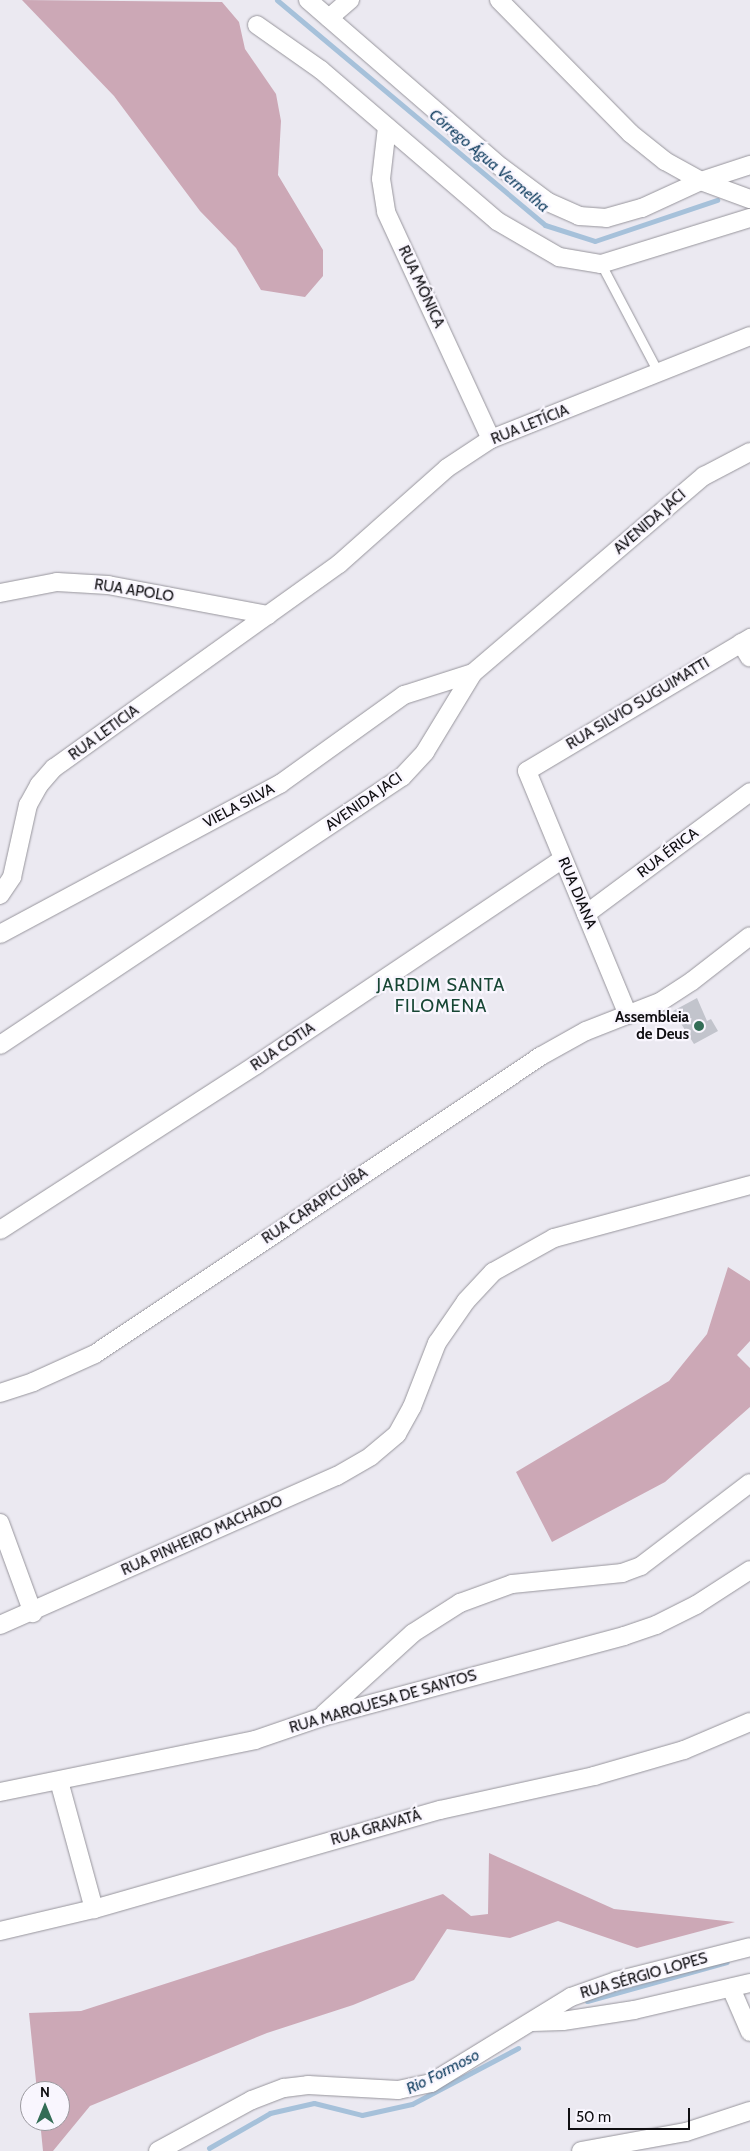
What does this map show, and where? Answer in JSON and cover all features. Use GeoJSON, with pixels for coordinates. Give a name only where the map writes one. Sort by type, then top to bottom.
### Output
{"type":"FeatureCollection","features":[{"type":"Feature","properties":{"kind":"street"},"geometry":{"type":"LineString","coordinates":[[308,0],[501,167],[548,202],[579,216],[606,218],[642,208],[701,181],[750,165]]}},
{"type":"Feature","properties":{"kind":"street"},"geometry":{"type":"LineString","coordinates":[[329,18],[350,0]]}},
{"type":"Feature","properties":{"kind":"street"},"geometry":{"type":"LineString","coordinates":[[498,0],[630,132],[665,160],[701,181],[750,199]]}},
{"type":"Feature","properties":{"kind":"street"},"geometry":{"type":"LineString","coordinates":[[257,25],[321,70],[498,220],[534,244],[559,257],[601,264],[750,218]]}},
{"type":"Feature","properties":{"kind":"street","name":"RUA MÔNICA"},"geometry":{"type":"LineString","coordinates":[[387,127],[381,179],[386,212],[491,439]]}},
{"type":"Feature","properties":{"kind":"street","name":"RUA LETÍCIA"},"geometry":{"type":"LineString","coordinates":[[268,615],[339,564],[447,468],[491,439],[659,374],[750,336]]}},
{"type":"Feature","properties":{"kind":"street","name":"AVENIDA JACI"},"geometry":{"type":"LineString","coordinates":[[0,1045],[402,777],[425,752],[444,716],[473,673],[704,476],[750,452]]}},
{"type":"Feature","properties":{"kind":"street","name":"RUA APOLO"},"geometry":{"type":"LineString","coordinates":[[0,593],[57,582],[108,585],[268,615]]}},
{"type":"Feature","properties":{"kind":"street","name":"RUA LETICIA"},"geometry":{"type":"LineString","coordinates":[[0,895],[12,877],[28,805],[39,785],[54,768],[268,615]]}},
{"type":"Feature","properties":{"kind":"street","name":"RUA SILVIO SUGUIMATTI"},"geometry":{"type":"LineString","coordinates":[[527,771],[747,646]]}},
{"type":"Feature","properties":{"kind":"street","name":"VIELA SILVA"},"geometry":{"type":"LineString","coordinates":[[0,934],[280,784],[404,695],[473,673]]}},
{"type":"Feature","properties":{"kind":"street","name":"RUA DIANA"},"geometry":{"type":"LineString","coordinates":[[527,771],[628,1016]]}},
{"type":"Feature","properties":{"kind":"street","name":"RUA ÉRICA"},"geometry":{"type":"LineString","coordinates":[[586,914],[750,792]]}},
{"type":"Feature","properties":{"kind":"street","name":"RUA COTIA"},"geometry":{"type":"LineString","coordinates":[[0,1230],[256,1065],[562,858]]}},
{"type":"Feature","properties":{"kind":"street","name":"RUA CARAPICUÍBA"},"geometry":{"type":"LineString","coordinates":[[0,1393],[33,1382],[95,1354],[541,1056],[586,1031],[660,1002],[692,981],[750,936]]}},
{"type":"Feature","properties":{"kind":"street","name":"RUA PINHEIRO MACHADO"},"geometry":{"type":"LineString","coordinates":[[0,1625],[337,1476],[371,1456],[397,1434],[412,1407],[436,1343],[466,1300],[493,1272],[554,1238],[705,1199],[750,1185]]}},
{"type":"Feature","properties":{"kind":"street"},"geometry":{"type":"LineString","coordinates":[[322,1716],[414,1633],[460,1603],[512,1584],[614,1574],[641,1566],[750,1483]]}},
{"type":"Feature","properties":{"kind":"street"},"geometry":{"type":"LineString","coordinates":[[0,1523],[33,1612]]}},
{"type":"Feature","properties":{"kind":"street","name":"RUA MARQUESA DE SANTOS"},"geometry":{"type":"LineString","coordinates":[[0,1792],[256,1740],[322,1716],[640,1631],[696,1605],[750,1570]]}},
{"type":"Feature","properties":{"kind":"street","name":"RUA GRAVATÁ"},"geometry":{"type":"LineString","coordinates":[[0,1931],[94,1909],[440,1810],[594,1776],[684,1750],[750,1722]]}},
{"type":"Feature","properties":{"kind":"street"},"geometry":{"type":"LineString","coordinates":[[59,1781],[94,1909]]}},
{"type":"Feature","properties":{"kind":"street","name":"RUA SÉRGIO LOPES"},"geometry":{"type":"LineString","coordinates":[[158,2151],[186,2144],[252,2100],[284,2088],[308,2085],[398,2090],[431,2083],[571,1997],[616,1981],[750,1946]]}},
{"type":"Feature","properties":{"kind":"street"},"geometry":{"type":"LineString","coordinates":[[532,2022],[563,2021],[634,2010],[750,1983]]}},
{"type":"Feature","properties":{"kind":"street"},"geometry":{"type":"LineString","coordinates":[[731,1988],[750,2032]]}},
{"type":"Feature","properties":{"kind":"street"},"geometry":{"type":"LineString","coordinates":[[581,2151],[686,2132],[750,2111]]}},
{"type":"Feature","properties":{"kind":"lane"},"geometry":{"type":"LineString","coordinates":[[601,264],[659,374]]}},
{"type":"Feature","properties":{"kind":"shaded area"},"geometry":{"type":"Polygon","coordinates":[[[22,0],[222,2],[239,22],[245,49],[276,94],[281,121],[278,175],[323,250],[323,276],[305,297],[261,290],[236,248],[200,211],[114,96],[22,0]]]}},
{"type":"Feature","properties":{"kind":"shaded area"},"geometry":{"type":"Polygon","coordinates":[[[728,1267],[750,1281],[750,1341],[737,1355],[750,1368],[750,1407],[665,1482],[552,1542],[516,1472],[669,1381],[707,1334],[728,1267]]]}},
{"type":"Feature","properties":{"kind":"shaded area"},"geometry":{"type":"Polygon","coordinates":[[[489,1853],[614,1909],[735,1922],[637,1948],[558,1921],[510,1938],[447,1929],[414,1980],[353,2005],[267,2033],[90,2106],[70,2130],[70,2081],[36,2081],[29,2013],[81,2011],[443,1894],[471,1916],[488,1914],[489,1853]]]}},
{"type":"Feature","properties":{"kind":"shaded area"},"geometry":{"type":"Polygon","coordinates":[[[41,2131],[69,2131],[53,2151],[43,2151],[41,2131]]]}},
{"type":"Feature","properties":{"kind":"building","name":"Assembleia de Deus"},"geometry":{"type":"Polygon","coordinates":[[[697,998],[707,1021],[711,1019],[718,1031],[694,1044],[673,1011],[697,998]]]}},
{"type":"Feature","properties":{"kind":"waterway","name":"Córrego Água Vermelha"},"geometry":{"type":"LineString","coordinates":[[277,0],[545,225],[595,241],[717,200]]}},
{"type":"Feature","properties":{"kind":"waterway","name":"Rio Formoso"},"geometry":{"type":"LineString","coordinates":[[587,2001],[727,1962]]}},
{"type":"Feature","properties":{"kind":"waterway","name":"Rio Formoso"},"geometry":{"type":"LineString","coordinates":[[209,2148],[270,2113],[314,2103],[362,2115],[412,2104],[518,2048]]}},
{"type":"Feature","properties":{"kind":"place","name":"Assembleia de Deus"},"geometry":{"type":"Point","coordinates":[699,1026]}},
{"type":"Feature","properties":{"kind":"district","name":"JARDIM SANTA FILOMENA"},"geometry":{"type":"Point","coordinates":[441,996]}}]}
